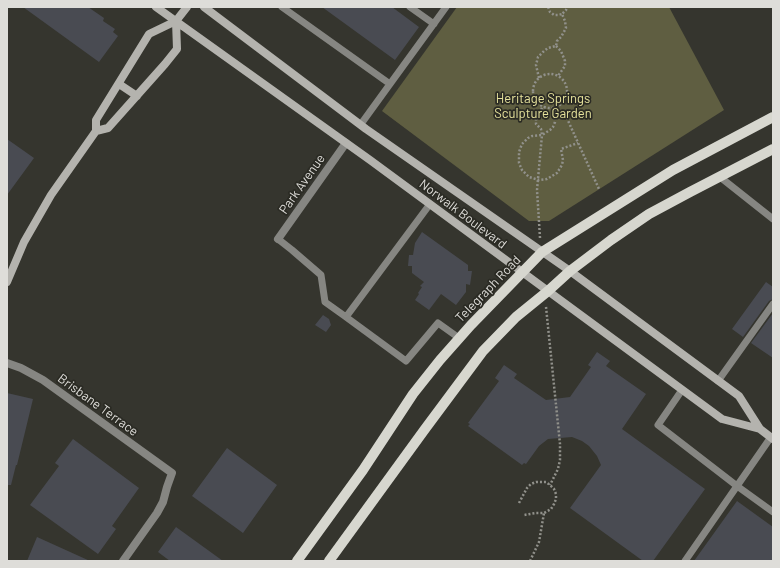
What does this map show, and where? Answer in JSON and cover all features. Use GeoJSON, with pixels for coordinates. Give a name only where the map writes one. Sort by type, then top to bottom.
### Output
{"type":"FeatureCollection","features":[{"type":"Feature","properties":{"kind":"main road","name":"Norwalk Boulevard"},"geometry":{"type":"LineString","coordinates":[[156,7],[370,160],[722,419],[760,429]]}},
{"type":"Feature","properties":{"kind":"main road"},"geometry":{"type":"LineString","coordinates":[[7,282],[24,242],[39,215],[96,131],[96,120],[149,34],[176,22],[187,7]]}},
{"type":"Feature","properties":{"kind":"main road","name":"Norwalk Boulevard"},"geometry":{"type":"LineString","coordinates":[[204,7],[360,124],[570,271],[739,396],[760,429],[772,438]]}},
{"type":"Feature","properties":{"kind":"main road"},"geometry":{"type":"LineString","coordinates":[[96,131],[108,128],[177,49],[176,22]]}},
{"type":"Feature","properties":{"kind":"main road"},"geometry":{"type":"LineString","coordinates":[[119,84],[137,96]]}},
{"type":"Feature","properties":{"kind":"main road","name":"Telegraph Road"},"geometry":{"type":"LineString","coordinates":[[297,561],[363,470],[413,394],[440,360],[471,325],[542,252],[673,170],[773,117]]}},
{"type":"Feature","properties":{"kind":"main road"},"geometry":{"type":"LineString","coordinates":[[329,561],[483,351],[516,317],[570,271],[649,214],[773,149]]}},
{"type":"Feature","properties":{"kind":"street","name":"Park Avenue"},"geometry":{"type":"LineString","coordinates":[[278,239],[332,161],[346,144]]}},
{"type":"Feature","properties":{"kind":"street","name":"Brisbane Terrace"},"geometry":{"type":"LineString","coordinates":[[7,363],[21,368],[43,380],[172,473],[163,502],[157,513],[123,561]]}},
{"type":"Feature","properties":{"kind":"lane"},"geometry":{"type":"LineString","coordinates":[[282,7],[390,84]]}},
{"type":"Feature","properties":{"kind":"lane"},"geometry":{"type":"LineString","coordinates":[[410,7],[434,24]]}},
{"type":"Feature","properties":{"kind":"lane"},"geometry":{"type":"LineString","coordinates":[[360,124],[446,7]]}},
{"type":"Feature","properties":{"kind":"lane"},"geometry":{"type":"LineString","coordinates":[[720,177],[773,219]]}},
{"type":"Feature","properties":{"kind":"lane"},"geometry":{"type":"LineString","coordinates":[[346,317],[430,204]]}},
{"type":"Feature","properties":{"kind":"lane"},"geometry":{"type":"LineString","coordinates":[[278,239],[321,275],[325,302],[406,361],[438,323],[460,338]]}},
{"type":"Feature","properties":{"kind":"lane"},"geometry":{"type":"LineString","coordinates":[[718,381],[773,304]]}},
{"type":"Feature","properties":{"kind":"lane"},"geometry":{"type":"LineString","coordinates":[[682,390],[658,425],[773,512]]}},
{"type":"Feature","properties":{"kind":"lane"},"geometry":{"type":"LineString","coordinates":[[685,561],[772,438]]}},
{"type":"Feature","properties":{"kind":"path"},"geometry":{"type":"LineString","coordinates":[[548,7],[550,12],[554,15],[562,14],[567,7]]}},
{"type":"Feature","properties":{"kind":"path"},"geometry":{"type":"LineString","coordinates":[[556,46],[557,41],[566,28],[562,14]]}},
{"type":"Feature","properties":{"kind":"path"},"geometry":{"type":"LineString","coordinates":[[556,46],[563,55],[565,61],[565,66],[558,76]]}},
{"type":"Feature","properties":{"kind":"path"},"geometry":{"type":"LineString","coordinates":[[539,78],[536,65],[538,57],[548,48],[556,46]]}},
{"type":"Feature","properties":{"kind":"path"},"geometry":{"type":"LineString","coordinates":[[549,74],[558,76],[564,81],[566,86],[565,97],[562,102],[556,106],[542,106],[535,98],[533,93],[536,82],[544,75],[549,74]]}},
{"type":"Feature","properties":{"kind":"path"},"geometry":{"type":"LineString","coordinates":[[542,106],[536,120],[536,124],[542,134]]}},
{"type":"Feature","properties":{"kind":"path"},"geometry":{"type":"LineString","coordinates":[[556,106],[555,124],[550,130],[542,134],[532,136],[522,144],[519,152],[519,163],[522,170],[529,177],[539,180],[547,179],[557,173],[562,166],[563,160],[561,149],[578,143]]}},
{"type":"Feature","properties":{"kind":"path"},"geometry":{"type":"LineString","coordinates":[[565,114],[599,189]]}},
{"type":"Feature","properties":{"kind":"path"},"geometry":{"type":"LineString","coordinates":[[550,485],[558,469],[560,460],[560,444]]}},
{"type":"Feature","properties":{"kind":"path"},"geometry":{"type":"LineString","coordinates":[[519,503],[527,488],[531,484],[536,482],[546,482],[554,489],[556,499],[551,509],[544,513],[524,515]]}},
{"type":"Feature","properties":{"kind":"path"},"geometry":{"type":"LineString","coordinates":[[530,561],[539,542],[544,513]]}},
{"type":"Feature","properties":{"kind":"green space","name":"Heritage Springs Sculpture Garden"},"geometry":{"type":"Polygon","coordinates":[[[457,7],[669,7],[724,110],[549,221],[529,221],[382,111],[457,7]]]}},
{"type":"Feature","properties":{"kind":"building"},"geometry":{"type":"Polygon","coordinates":[[[23,7],[88,7],[104,18],[103,21],[115,29],[113,32],[118,36],[99,62],[23,7]]]}},
{"type":"Feature","properties":{"kind":"building"},"geometry":{"type":"Polygon","coordinates":[[[322,7],[392,7],[419,27],[395,60],[322,7]]]}},
{"type":"Feature","properties":{"kind":"building"},"geometry":{"type":"Polygon","coordinates":[[[7,139],[34,158],[7,195],[7,139]]]}},
{"type":"Feature","properties":{"kind":"building"},"geometry":{"type":"Polygon","coordinates":[[[422,232],[468,265],[468,271],[472,271],[470,285],[466,284],[466,292],[456,305],[441,294],[429,310],[415,300],[422,287],[420,286],[424,282],[412,273],[412,266],[408,266],[409,255],[413,255],[415,243],[422,232]]]}},
{"type":"Feature","properties":{"kind":"building"},"geometry":{"type":"Polygon","coordinates":[[[766,282],[773,287],[773,299],[769,301],[743,337],[732,329],[766,282]]]}},
{"type":"Feature","properties":{"kind":"building"},"geometry":{"type":"Polygon","coordinates":[[[773,313],[773,358],[751,343],[773,313]]]}},
{"type":"Feature","properties":{"kind":"building"},"geometry":{"type":"Polygon","coordinates":[[[323,315],[329,319],[331,325],[326,332],[315,325],[323,315]]]}},
{"type":"Feature","properties":{"kind":"building"},"geometry":{"type":"Polygon","coordinates":[[[597,352],[610,361],[606,366],[646,394],[622,429],[705,489],[653,561],[643,561],[570,508],[601,465],[597,456],[589,446],[572,437],[548,439],[539,446],[526,464],[524,463],[522,465],[468,426],[470,424],[468,423],[499,381],[495,378],[504,365],[517,374],[514,378],[546,400],[570,397],[591,367],[588,365],[597,352]]]}},
{"type":"Feature","properties":{"kind":"building"},"geometry":{"type":"Polygon","coordinates":[[[7,393],[33,399],[11,485],[7,485],[7,393]]]}},
{"type":"Feature","properties":{"kind":"building"},"geometry":{"type":"Polygon","coordinates":[[[73,439],[139,488],[112,526],[116,529],[98,554],[30,505],[59,466],[55,463],[73,439]]]}},
{"type":"Feature","properties":{"kind":"building"},"geometry":{"type":"Polygon","coordinates":[[[227,448],[277,485],[243,533],[192,496],[227,448]]]}},
{"type":"Feature","properties":{"kind":"building"},"geometry":{"type":"Polygon","coordinates":[[[737,501],[773,527],[773,561],[694,561],[737,501]]]}},
{"type":"Feature","properties":{"kind":"building"},"geometry":{"type":"Polygon","coordinates":[[[176,527],[223,561],[170,561],[158,552],[176,527]]]}},
{"type":"Feature","properties":{"kind":"building"},"geometry":{"type":"Polygon","coordinates":[[[37,537],[90,561],[27,561],[37,537]]]}}]}
